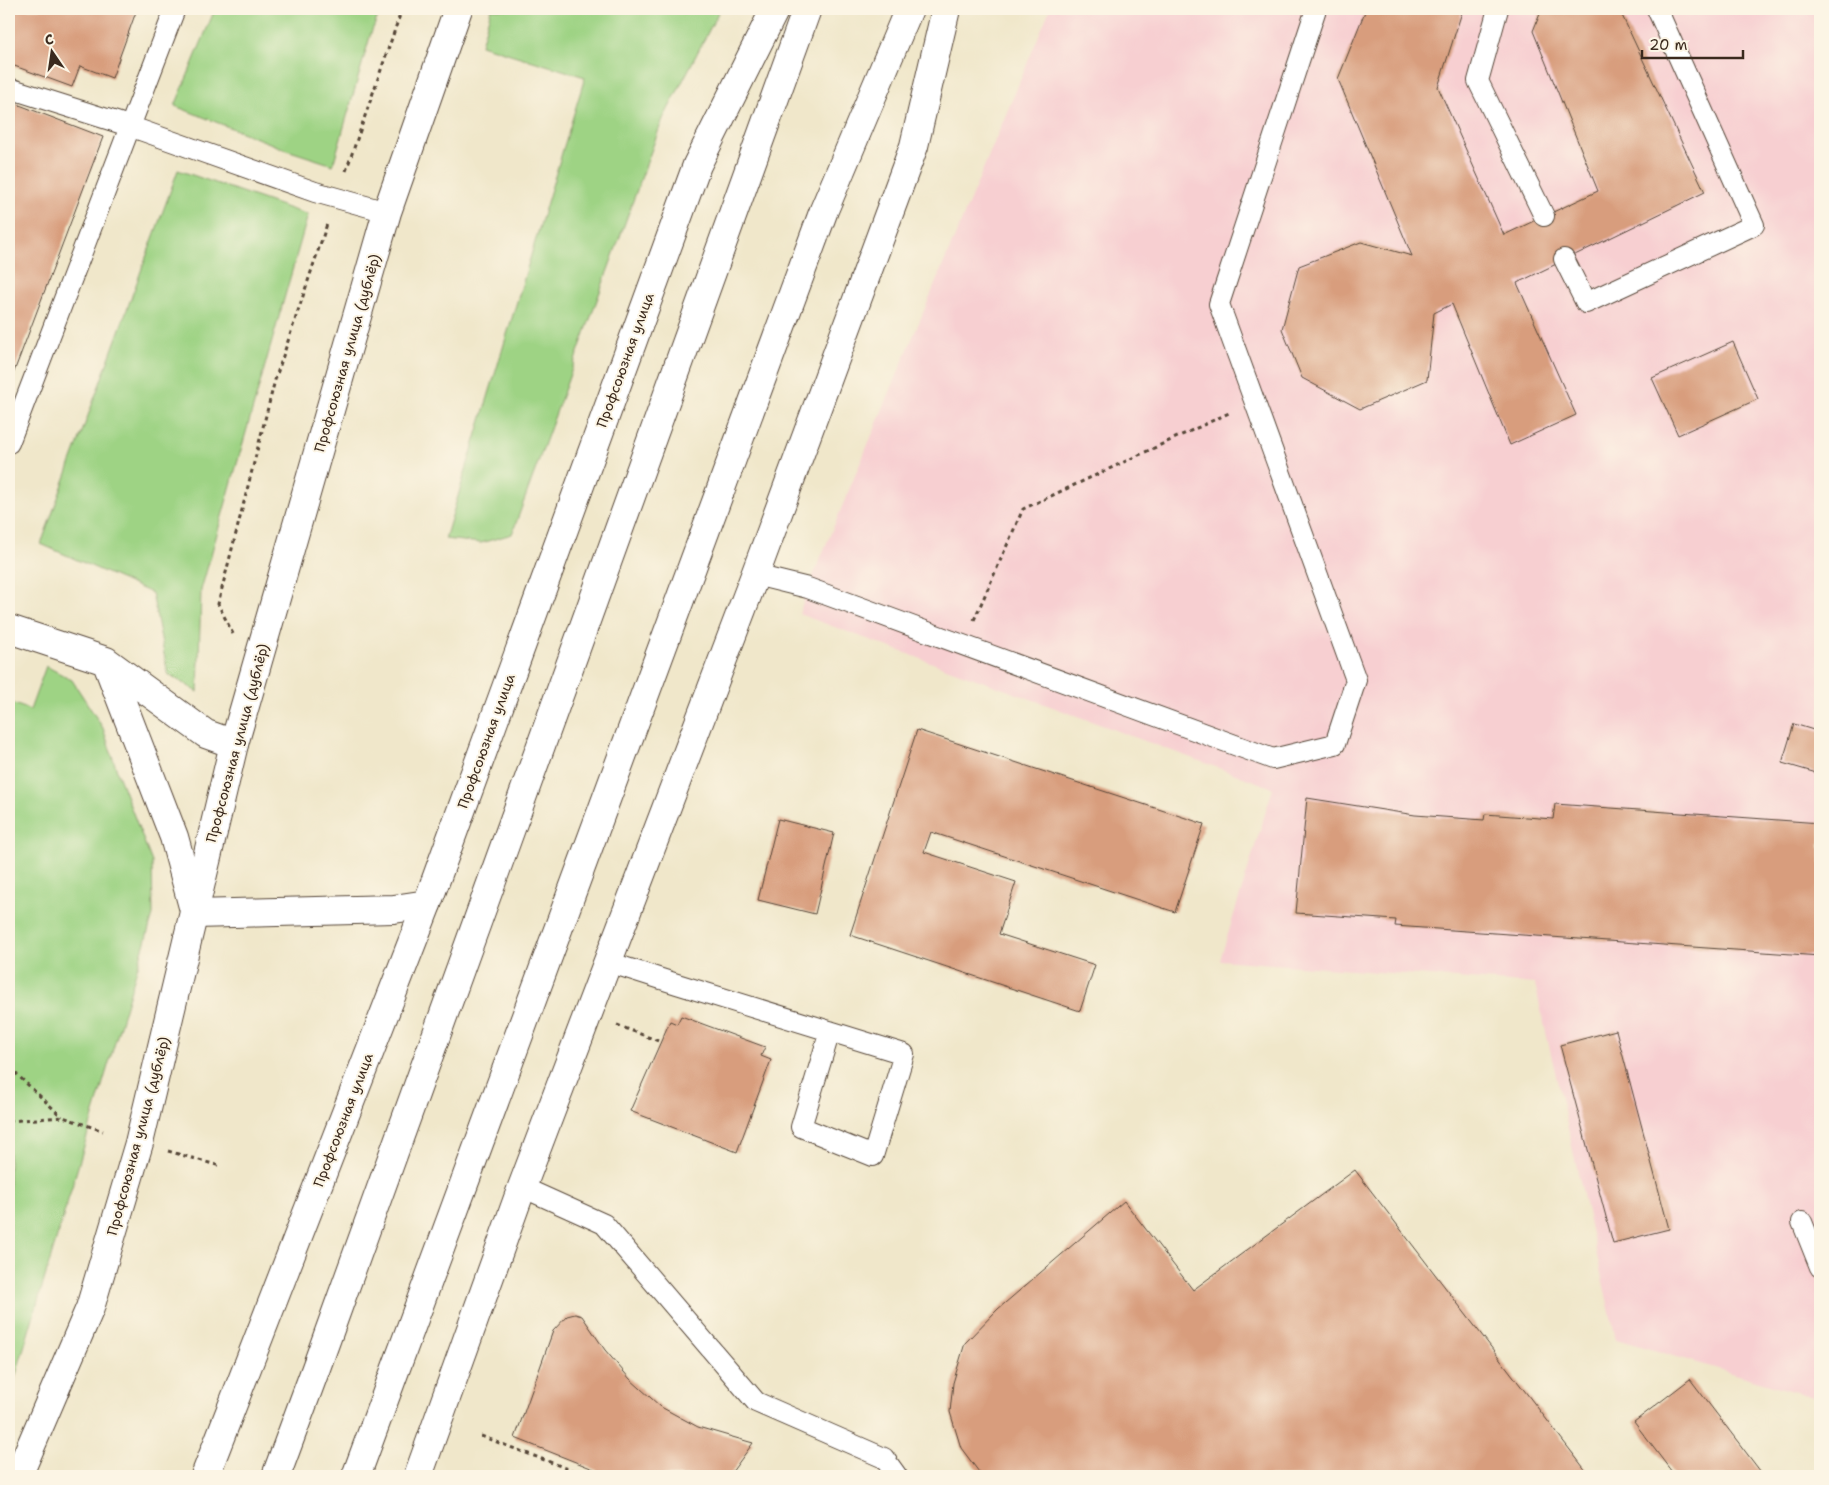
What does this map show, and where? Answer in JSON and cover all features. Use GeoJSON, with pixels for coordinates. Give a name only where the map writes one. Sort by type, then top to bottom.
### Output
{"type":"FeatureCollection","features":[{"type":"Feature","properties":{"kind":"main road","name":"Профсоюзная улица (дублёр)"},"geometry":{"type":"LineString","coordinates":[[18,1476],[90,1308],[139,1142],[195,914],[234,744],[388,212],[458,9]]}},
{"type":"Feature","properties":{"kind":"main road","name":"Профсоюзная улица"},"geometry":{"type":"LineString","coordinates":[[205,1476],[427,904],[697,165],[775,9]]}},
{"type":"Feature","properties":{"kind":"main road"},"geometry":{"type":"LineString","coordinates":[[276,1476],[807,9]]}},
{"type":"Feature","properties":{"kind":"main road"},"geometry":{"type":"LineString","coordinates":[[356,1476],[820,219],[909,9]]}},
{"type":"Feature","properties":{"kind":"main road"},"geometry":{"type":"LineString","coordinates":[[418,1476],[522,1187],[755,575],[914,146],[946,9]]}},
{"type":"Feature","properties":{"kind":"main road"},"geometry":{"type":"LineString","coordinates":[[9,629],[106,661],[206,734],[234,744]]}},
{"type":"Feature","properties":{"kind":"main road"},"geometry":{"type":"LineString","coordinates":[[106,661],[174,837],[195,914],[394,909],[427,904]]}},
{"type":"Feature","properties":{"kind":"lane"},"geometry":{"type":"LineString","coordinates":[[9,443],[175,9]]}},
{"type":"Feature","properties":{"kind":"lane"},"geometry":{"type":"LineString","coordinates":[[755,575],[808,588],[1273,759],[1335,744],[1356,680],[1219,304],[1316,9]]}},
{"type":"Feature","properties":{"kind":"lane"},"geometry":{"type":"LineString","coordinates":[[1498,9],[1478,81],[1544,216]]}},
{"type":"Feature","properties":{"kind":"lane"},"geometry":{"type":"LineString","coordinates":[[1564,260],[1586,303],[1754,225],[1657,9]]}},
{"type":"Feature","properties":{"kind":"lane"},"geometry":{"type":"LineString","coordinates":[[9,88],[129,126],[336,198],[388,212]]}},
{"type":"Feature","properties":{"kind":"lane"},"geometry":{"type":"LineString","coordinates":[[608,962],[669,982],[830,1031],[904,1054],[873,1156],[801,1127],[830,1031]]}},
{"type":"Feature","properties":{"kind":"lane"},"geometry":{"type":"LineString","coordinates":[[522,1187],[604,1224],[756,1402],[884,1458],[897,1476]]}},
{"type":"Feature","properties":{"kind":"lane"},"geometry":{"type":"LineString","coordinates":[[1802,1222],[1820,1267]]}},
{"type":"Feature","properties":{"kind":"path"},"geometry":{"type":"LineString","coordinates":[[230,643],[233,634],[218,604],[275,380],[402,9]]}},
{"type":"Feature","properties":{"kind":"path"},"geometry":{"type":"LineString","coordinates":[[964,644],[1024,509],[1255,401]]}},
{"type":"Feature","properties":{"kind":"path"},"geometry":{"type":"LineString","coordinates":[[613,1023],[661,1042]]}},
{"type":"Feature","properties":{"kind":"path"},"geometry":{"type":"LineString","coordinates":[[9,1068],[63,1117],[103,1131]]}},
{"type":"Feature","properties":{"kind":"path"},"geometry":{"type":"LineString","coordinates":[[9,1121],[63,1117]]}},
{"type":"Feature","properties":{"kind":"path"},"geometry":{"type":"LineString","coordinates":[[163,1149],[220,1166]]}},
{"type":"Feature","properties":{"kind":"path"},"geometry":{"type":"LineString","coordinates":[[481,1436],[586,1476]]}},
{"type":"Feature","properties":{"kind":"shaded area"},"geometry":{"type":"Polygon","coordinates":[[[1050,9],[1820,9],[1820,1399],[1616,1339],[1535,984],[1220,960],[1273,788],[799,614],[808,588],[1050,9]]]}},
{"type":"Feature","properties":{"kind":"green space"},"geometry":{"type":"Polygon","coordinates":[[[215,9],[381,9],[371,33],[333,165],[290,151],[175,106],[215,9]]]}},
{"type":"Feature","properties":{"kind":"green space"},"geometry":{"type":"Polygon","coordinates":[[[491,9],[720,9],[662,121],[512,534],[481,543],[445,539],[585,77],[481,45],[491,9]]]}},
{"type":"Feature","properties":{"kind":"green space"},"geometry":{"type":"Polygon","coordinates":[[[178,170],[308,215],[201,590],[198,692],[168,674],[152,593],[41,544],[178,170]]]}},
{"type":"Feature","properties":{"kind":"green space"},"geometry":{"type":"Polygon","coordinates":[[[46,666],[72,680],[103,728],[119,777],[152,862],[153,915],[9,1398],[9,702],[30,710],[46,666]]]}},
{"type":"Feature","properties":{"kind":"building"},"geometry":{"type":"Polygon","coordinates":[[[9,9],[137,9],[112,78],[80,66],[72,87],[9,64],[9,9]]]}},
{"type":"Feature","properties":{"kind":"building"},"geometry":{"type":"Polygon","coordinates":[[[1366,9],[1463,9],[1438,87],[1504,235],[1598,191],[1533,31],[1542,9],[1619,9],[1705,192],[1517,283],[1576,415],[1510,445],[1452,304],[1434,313],[1427,380],[1360,409],[1302,378],[1282,329],[1299,266],[1361,242],[1412,256],[1338,79],[1366,9]]]}},
{"type":"Feature","properties":{"kind":"building"},"geometry":{"type":"Polygon","coordinates":[[[9,101],[103,137],[9,385],[9,101]]]}},
{"type":"Feature","properties":{"kind":"building"},"geometry":{"type":"Polygon","coordinates":[[[1733,342],[1758,399],[1678,435],[1652,378],[1733,342]]]}},
{"type":"Feature","properties":{"kind":"building"},"geometry":{"type":"Polygon","coordinates":[[[1794,724],[1820,732],[1820,774],[1782,763],[1794,724]]]}},
{"type":"Feature","properties":{"kind":"building"},"geometry":{"type":"Polygon","coordinates":[[[917,730],[1204,824],[1175,912],[931,832],[924,852],[1016,882],[999,934],[1095,965],[1080,1011],[850,935],[917,730]]]}},
{"type":"Feature","properties":{"kind":"building"},"geometry":{"type":"Polygon","coordinates":[[[1307,798],[1415,815],[1484,820],[1485,814],[1553,819],[1555,804],[1820,823],[1820,956],[1395,926],[1396,920],[1296,913],[1307,798]]]}},
{"type":"Feature","properties":{"kind":"building"},"geometry":{"type":"Polygon","coordinates":[[[778,819],[834,833],[815,914],[758,900],[778,819]]]}},
{"type":"Feature","properties":{"kind":"building"},"geometry":{"type":"Polygon","coordinates":[[[681,1016],[765,1047],[761,1056],[771,1060],[737,1152],[630,1111],[670,1021],[677,1024],[681,1016]]]}},
{"type":"Feature","properties":{"kind":"building"},"geometry":{"type":"Polygon","coordinates":[[[1616,1030],[1669,1229],[1613,1243],[1560,1045],[1616,1030]]]}},
{"type":"Feature","properties":{"kind":"building"},"geometry":{"type":"Polygon","coordinates":[[[1355,1170],[1590,1476],[982,1476],[961,1448],[950,1412],[953,1383],[965,1343],[998,1309],[1124,1201],[1193,1290],[1355,1170]]]}},
{"type":"Feature","properties":{"kind":"building"},"geometry":{"type":"Polygon","coordinates":[[[575,1314],[582,1316],[605,1350],[630,1379],[661,1407],[698,1427],[753,1443],[729,1476],[611,1476],[515,1438],[553,1331],[567,1316],[575,1314]]]}},
{"type":"Feature","properties":{"kind":"building"},"geometry":{"type":"Polygon","coordinates":[[[1690,1379],[1764,1476],[1675,1476],[1634,1422],[1690,1379]]]}}]}
